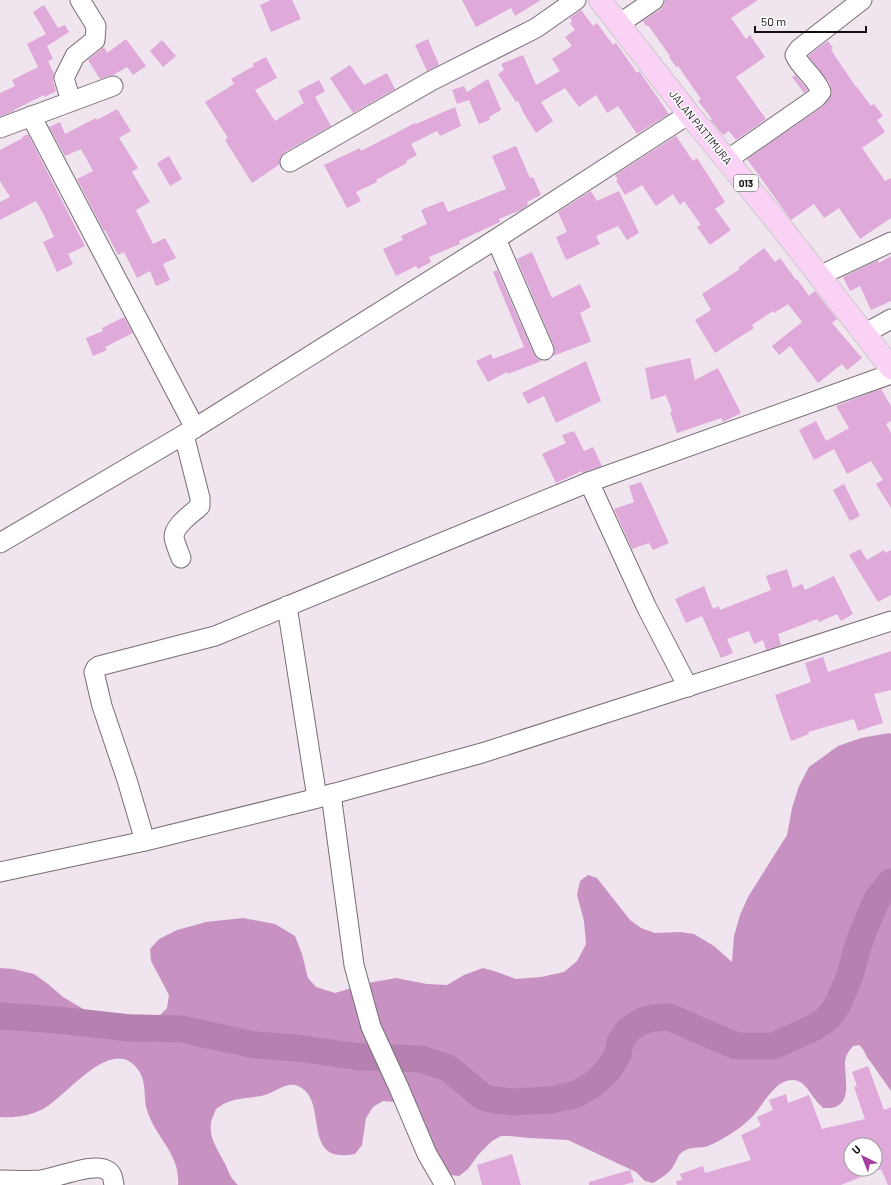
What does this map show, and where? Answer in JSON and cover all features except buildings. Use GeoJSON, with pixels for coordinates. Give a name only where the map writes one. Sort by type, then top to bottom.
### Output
{"type":"FeatureCollection","features":[{"type":"Feature","properties":{"kind":"main road","name":"JALAN PATTIMURA"},"geometry":{"type":"LineString","coordinates":[[600,0],[891,368]]}},
{"type":"Feature","properties":{"kind":"street"},"geometry":{"type":"LineString","coordinates":[[71,101],[64,78],[75,56],[95,40],[96,26],[80,0]]}},
{"type":"Feature","properties":{"kind":"street"},"geometry":{"type":"LineString","coordinates":[[290,162],[432,81],[536,28],[576,0]]}},
{"type":"Feature","properties":{"kind":"street"},"geometry":{"type":"LineString","coordinates":[[619,24],[654,0]]}},
{"type":"Feature","properties":{"kind":"street"},"geometry":{"type":"LineString","coordinates":[[727,160],[816,98],[821,92],[818,85],[798,62],[795,55],[799,49],[862,0]]}},
{"type":"Feature","properties":{"kind":"street"},"geometry":{"type":"LineString","coordinates":[[0,128],[112,86]]}},
{"type":"Feature","properties":{"kind":"street"},"geometry":{"type":"LineString","coordinates":[[0,543],[189,431],[496,238],[689,114]]}},
{"type":"Feature","properties":{"kind":"street"},"geometry":{"type":"LineString","coordinates":[[31,116],[189,431],[200,506],[176,530],[174,537],[181,558]]}},
{"type":"Feature","properties":{"kind":"street"},"geometry":{"type":"LineString","coordinates":[[496,238],[544,350]]}},
{"type":"Feature","properties":{"kind":"street"},"geometry":{"type":"LineString","coordinates":[[819,276],[891,242]]}},
{"type":"Feature","properties":{"kind":"street"},"geometry":{"type":"LineString","coordinates":[[864,334],[891,319]]}},
{"type":"Feature","properties":{"kind":"street"},"geometry":{"type":"LineString","coordinates":[[145,841],[127,780],[102,706],[94,672],[99,666],[215,636],[589,482],[891,374]]}},
{"type":"Feature","properties":{"kind":"street"},"geometry":{"type":"LineString","coordinates":[[589,482],[647,608],[688,687]]}},
{"type":"Feature","properties":{"kind":"street"},"geometry":{"type":"LineString","coordinates":[[287,606],[324,796],[354,965],[371,1028],[399,1088],[426,1154],[445,1185]]}},
{"type":"Feature","properties":{"kind":"street"},"geometry":{"type":"LineString","coordinates":[[0,872],[145,841],[324,796],[482,753],[891,621]]}},
{"type":"Feature","properties":{"kind":"street"},"geometry":{"type":"LineString","coordinates":[[0,1180],[40,1180],[82,1169],[104,1169],[113,1177],[114,1185]]}},
{"type":"Feature","properties":{"kind":"shaded area"},"geometry":{"type":"Polygon","coordinates":[[[889,733],[891,734],[891,1091],[861,1047],[859,1045],[853,1046],[846,1058],[846,1093],[844,1100],[840,1104],[833,1107],[823,1108],[803,1084],[793,1080],[786,1081],[780,1084],[769,1094],[751,1118],[742,1126],[725,1138],[713,1144],[684,1151],[679,1156],[670,1171],[665,1176],[653,1183],[645,1181],[636,1172],[568,1140],[510,1136],[501,1136],[492,1141],[478,1155],[468,1169],[459,1176],[450,1175],[405,1109],[393,1102],[383,1101],[373,1107],[366,1118],[362,1145],[355,1154],[338,1155],[327,1150],[321,1142],[313,1105],[308,1095],[300,1087],[291,1085],[282,1087],[269,1094],[230,1101],[216,1109],[212,1121],[211,1133],[215,1145],[231,1176],[238,1185],[178,1185],[176,1164],[151,1120],[147,1110],[143,1080],[139,1071],[128,1061],[116,1059],[103,1063],[90,1071],[41,1110],[21,1116],[0,1117],[0,968],[13,969],[34,974],[63,997],[85,1010],[106,1014],[160,1015],[167,1008],[169,995],[151,961],[150,949],[159,939],[177,930],[206,922],[243,918],[275,924],[295,936],[302,954],[308,978],[316,987],[335,993],[368,983],[396,978],[427,984],[447,985],[464,975],[483,968],[516,979],[541,977],[564,972],[577,961],[586,944],[584,921],[577,895],[580,881],[588,875],[597,878],[630,920],[641,928],[655,933],[680,932],[694,934],[714,946],[732,962],[734,936],[740,915],[748,897],[787,835],[792,808],[799,786],[809,767],[838,746],[861,738],[889,733]]]}},
{"type":"Feature","properties":{"kind":"waterway"},"geometry":{"type":"LineString","coordinates":[[0,1016],[58,1020],[130,1028],[181,1029],[255,1045],[296,1048],[360,1057],[421,1059],[448,1068],[483,1097],[513,1102],[551,1100],[577,1094],[595,1083],[609,1069],[618,1054],[620,1042],[628,1030],[642,1021],[654,1018],[669,1017],[736,1046],[773,1046],[813,1028],[827,1019],[838,1004],[850,975],[863,932],[877,899],[891,882]]}}]}
